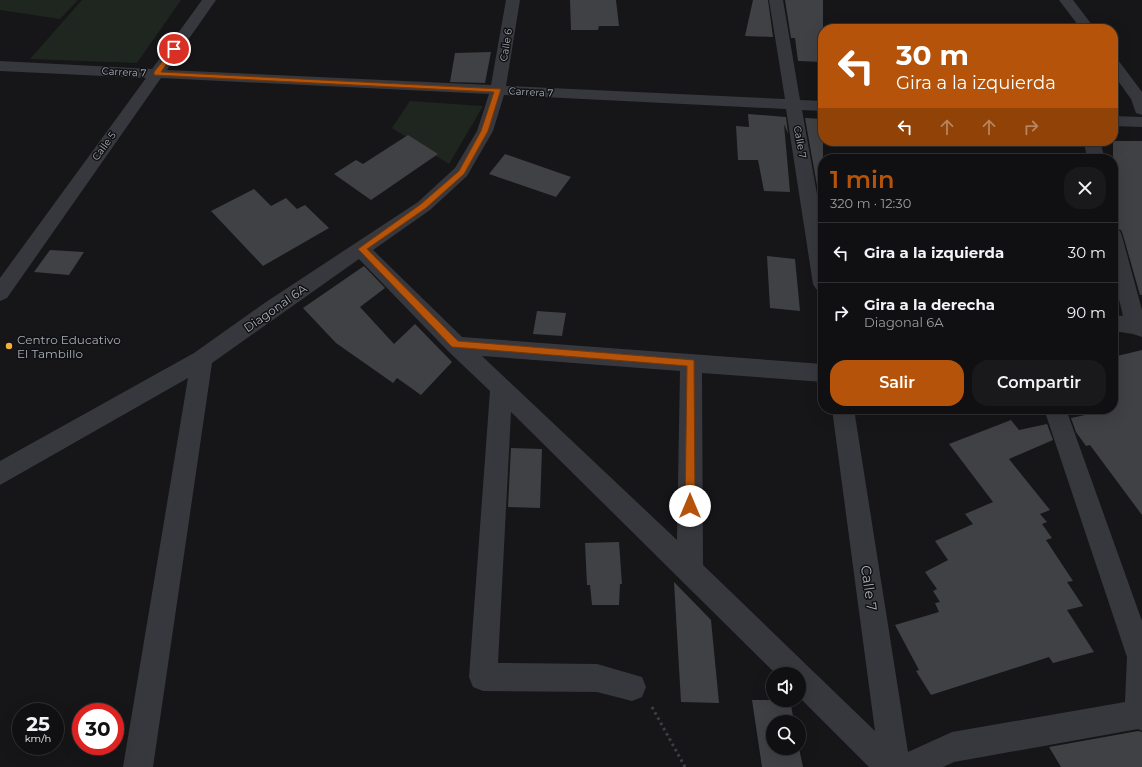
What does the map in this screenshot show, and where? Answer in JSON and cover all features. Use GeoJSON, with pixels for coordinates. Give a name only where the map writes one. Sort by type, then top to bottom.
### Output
{"type":"FeatureCollection","features":[{"type":"Feature","properties":{"kind":"street","name":"Calle 5"},"geometry":{"type":"LineString","coordinates":[[0,293],[209,0]]}},
{"type":"Feature","properties":{"kind":"street","name":"Calle 6"},"geometry":{"type":"LineString","coordinates":[[498,90],[513,0]]}},
{"type":"Feature","properties":{"kind":"street","name":"Calle 7"},"geometry":{"type":"LineString","coordinates":[[776,0],[818,254]]}},
{"type":"Feature","properties":{"kind":"street"},"geometry":{"type":"LineString","coordinates":[[1066,0],[1084,24]]}},
{"type":"Feature","properties":{"kind":"street","name":"Carrera 7"},"geometry":{"type":"LineString","coordinates":[[0,66],[818,106]]}},
{"type":"Feature","properties":{"kind":"street"},"geometry":{"type":"LineString","coordinates":[[1118,70],[1139,99],[1142,110]]}},
{"type":"Feature","properties":{"kind":"street","name":"Diagonal 6A"},"geometry":{"type":"LineString","coordinates":[[0,474],[202,359],[273,308],[424,206],[461,172],[484,131],[498,90]]}},
{"type":"Feature","properties":{"kind":"street"},"geometry":{"type":"LineString","coordinates":[[1118,121],[1142,122]]}},
{"type":"Feature","properties":{"kind":"street"},"geometry":{"type":"LineString","coordinates":[[805,175],[818,177]]}},
{"type":"Feature","properties":{"kind":"street"},"geometry":{"type":"LineString","coordinates":[[362,249],[455,345],[789,667]]}},
{"type":"Feature","properties":{"kind":"street"},"geometry":{"type":"LineString","coordinates":[[1118,254],[1139,328],[1118,324]]}},
{"type":"Feature","properties":{"kind":"street"},"geometry":{"type":"LineString","coordinates":[[455,345],[818,373]]}},
{"type":"Feature","properties":{"kind":"street"},"geometry":{"type":"LineString","coordinates":[[138,767],[202,359]]}},
{"type":"Feature","properties":{"kind":"street"},"geometry":{"type":"LineString","coordinates":[[690,570],[691,363]]}},
{"type":"Feature","properties":{"kind":"street"},"geometry":{"type":"LineString","coordinates":[[501,389],[483,677],[597,678],[632,687]]}},
{"type":"Feature","properties":{"kind":"street","name":"Calle 7"},"geometry":{"type":"LineString","coordinates":[[844,414],[895,767]]}},
{"type":"Feature","properties":{"kind":"street"},"geometry":{"type":"LineString","coordinates":[[910,767],[952,747],[1141,715],[1141,652],[1057,414]]}},
{"type":"Feature","properties":{"kind":"street"},"geometry":{"type":"LineString","coordinates":[[806,684],[890,767]]}},
{"type":"Feature","properties":{"kind":"path"},"geometry":{"type":"LineString","coordinates":[[632,687],[655,710],[685,767]]}},
{"type":"Feature","properties":{"kind":"shaded area"},"geometry":{"type":"Polygon","coordinates":[[[0,0],[78,0],[60,19],[0,10],[0,0]]]}},
{"type":"Feature","properties":{"kind":"shaded area"},"geometry":{"type":"Polygon","coordinates":[[[82,0],[181,0],[137,63],[30,59],[82,0]]]}},
{"type":"Feature","properties":{"kind":"shaded area"},"geometry":{"type":"Polygon","coordinates":[[[410,101],[483,106],[449,164],[392,128],[410,101]]]}},
{"type":"Feature","properties":{"kind":"building"},"geometry":{"type":"Polygon","coordinates":[[[570,0],[616,0],[619,26],[599,26],[598,30],[571,30],[570,0]]]}},
{"type":"Feature","properties":{"kind":"building"},"geometry":{"type":"Polygon","coordinates":[[[753,0],[768,0],[773,37],[745,36],[753,0]]]}},
{"type":"Feature","properties":{"kind":"building"},"geometry":{"type":"Polygon","coordinates":[[[785,0],[823,0],[823,24],[818,24],[818,62],[798,61],[795,38],[791,38],[785,0]]]}},
{"type":"Feature","properties":{"kind":"building"},"geometry":{"type":"Polygon","coordinates":[[[491,52],[485,83],[450,82],[455,53],[491,52]]]}},
{"type":"Feature","properties":{"kind":"building"},"geometry":{"type":"Polygon","coordinates":[[[748,114],[786,117],[788,134],[784,124],[790,192],[764,191],[758,160],[738,160],[736,126],[749,127],[748,114]]]}},
{"type":"Feature","properties":{"kind":"building"},"geometry":{"type":"Polygon","coordinates":[[[805,118],[818,119],[818,146],[823,146],[823,154],[818,154],[818,191],[805,118]]]}},
{"type":"Feature","properties":{"kind":"building"},"geometry":{"type":"Polygon","coordinates":[[[408,135],[438,154],[371,200],[334,174],[356,160],[363,164],[408,135]]]}},
{"type":"Feature","properties":{"kind":"building"},"geometry":{"type":"Polygon","coordinates":[[[1118,141],[1142,141],[1142,295],[1140,295],[1123,235],[1121,230],[1118,229],[1118,154],[1113,154],[1113,146],[1118,146],[1118,141]]]}},
{"type":"Feature","properties":{"kind":"building"},"geometry":{"type":"Polygon","coordinates":[[[505,154],[571,177],[556,197],[489,174],[505,154]]]}},
{"type":"Feature","properties":{"kind":"building"},"geometry":{"type":"Polygon","coordinates":[[[254,189],[271,206],[286,198],[297,209],[305,205],[329,228],[263,266],[211,211],[254,189]]]}},
{"type":"Feature","properties":{"kind":"building"},"geometry":{"type":"Polygon","coordinates":[[[50,250],[84,252],[69,275],[34,272],[50,250]]]}},
{"type":"Feature","properties":{"kind":"building"},"geometry":{"type":"Polygon","coordinates":[[[767,256],[795,259],[800,311],[770,308],[767,256]]]}},
{"type":"Feature","properties":{"kind":"building"},"geometry":{"type":"Polygon","coordinates":[[[364,266],[385,288],[360,307],[394,344],[415,324],[452,362],[421,395],[397,378],[393,383],[336,343],[303,308],[364,266]]]}},
{"type":"Feature","properties":{"kind":"building"},"geometry":{"type":"Polygon","coordinates":[[[537,311],[566,313],[562,336],[533,334],[537,311]]]}},
{"type":"Feature","properties":{"kind":"building"},"geometry":{"type":"Polygon","coordinates":[[[1142,350],[1142,515],[1090,445],[1086,446],[1076,432],[1071,418],[1090,414],[1118,414],[1118,356],[1142,350]]]}},
{"type":"Feature","properties":{"kind":"building"},"geometry":{"type":"Polygon","coordinates":[[[1011,420],[1019,430],[1047,424],[1053,440],[1009,459],[1050,510],[1040,514],[1047,522],[1042,524],[1052,538],[1046,540],[1073,581],[1067,582],[1083,606],[1067,610],[1094,652],[1053,663],[1049,657],[931,695],[916,671],[919,670],[895,625],[939,612],[935,603],[940,602],[933,591],[937,589],[925,572],[948,560],[935,541],[973,524],[965,514],[993,502],[949,444],[1011,420]]]}},
{"type":"Feature","properties":{"kind":"building"},"geometry":{"type":"Polygon","coordinates":[[[511,448],[542,449],[540,508],[508,507],[511,448]]]}},
{"type":"Feature","properties":{"kind":"building"},"geometry":{"type":"Polygon","coordinates":[[[619,542],[622,584],[620,584],[619,605],[592,605],[590,585],[587,585],[585,543],[619,542]]]}},
{"type":"Feature","properties":{"kind":"building"},"geometry":{"type":"Polygon","coordinates":[[[674,582],[711,620],[719,703],[681,702],[674,582]]]}},
{"type":"Feature","properties":{"kind":"building"},"geometry":{"type":"Polygon","coordinates":[[[752,700],[766,700],[766,707],[791,707],[793,715],[766,715],[766,755],[800,755],[803,767],[762,767],[752,700]]]}},
{"type":"Feature","properties":{"kind":"building"},"geometry":{"type":"Polygon","coordinates":[[[1138,731],[1142,732],[1142,767],[1061,767],[1049,747],[1138,731]]]}},
{"type":"Feature","properties":{"kind":"place","name":"Centro Educativo El Tambillo"},"geometry":{"type":"Point","coordinates":[9,346]}},
{"type":"Feature","properties":{"kind":"route"},"geometry":{"type":"LineString","coordinates":[[174,49],[156,74],[498,90],[484,131],[461,172],[424,206],[362,249],[455,345],[691,363],[690,506]]}}]}
